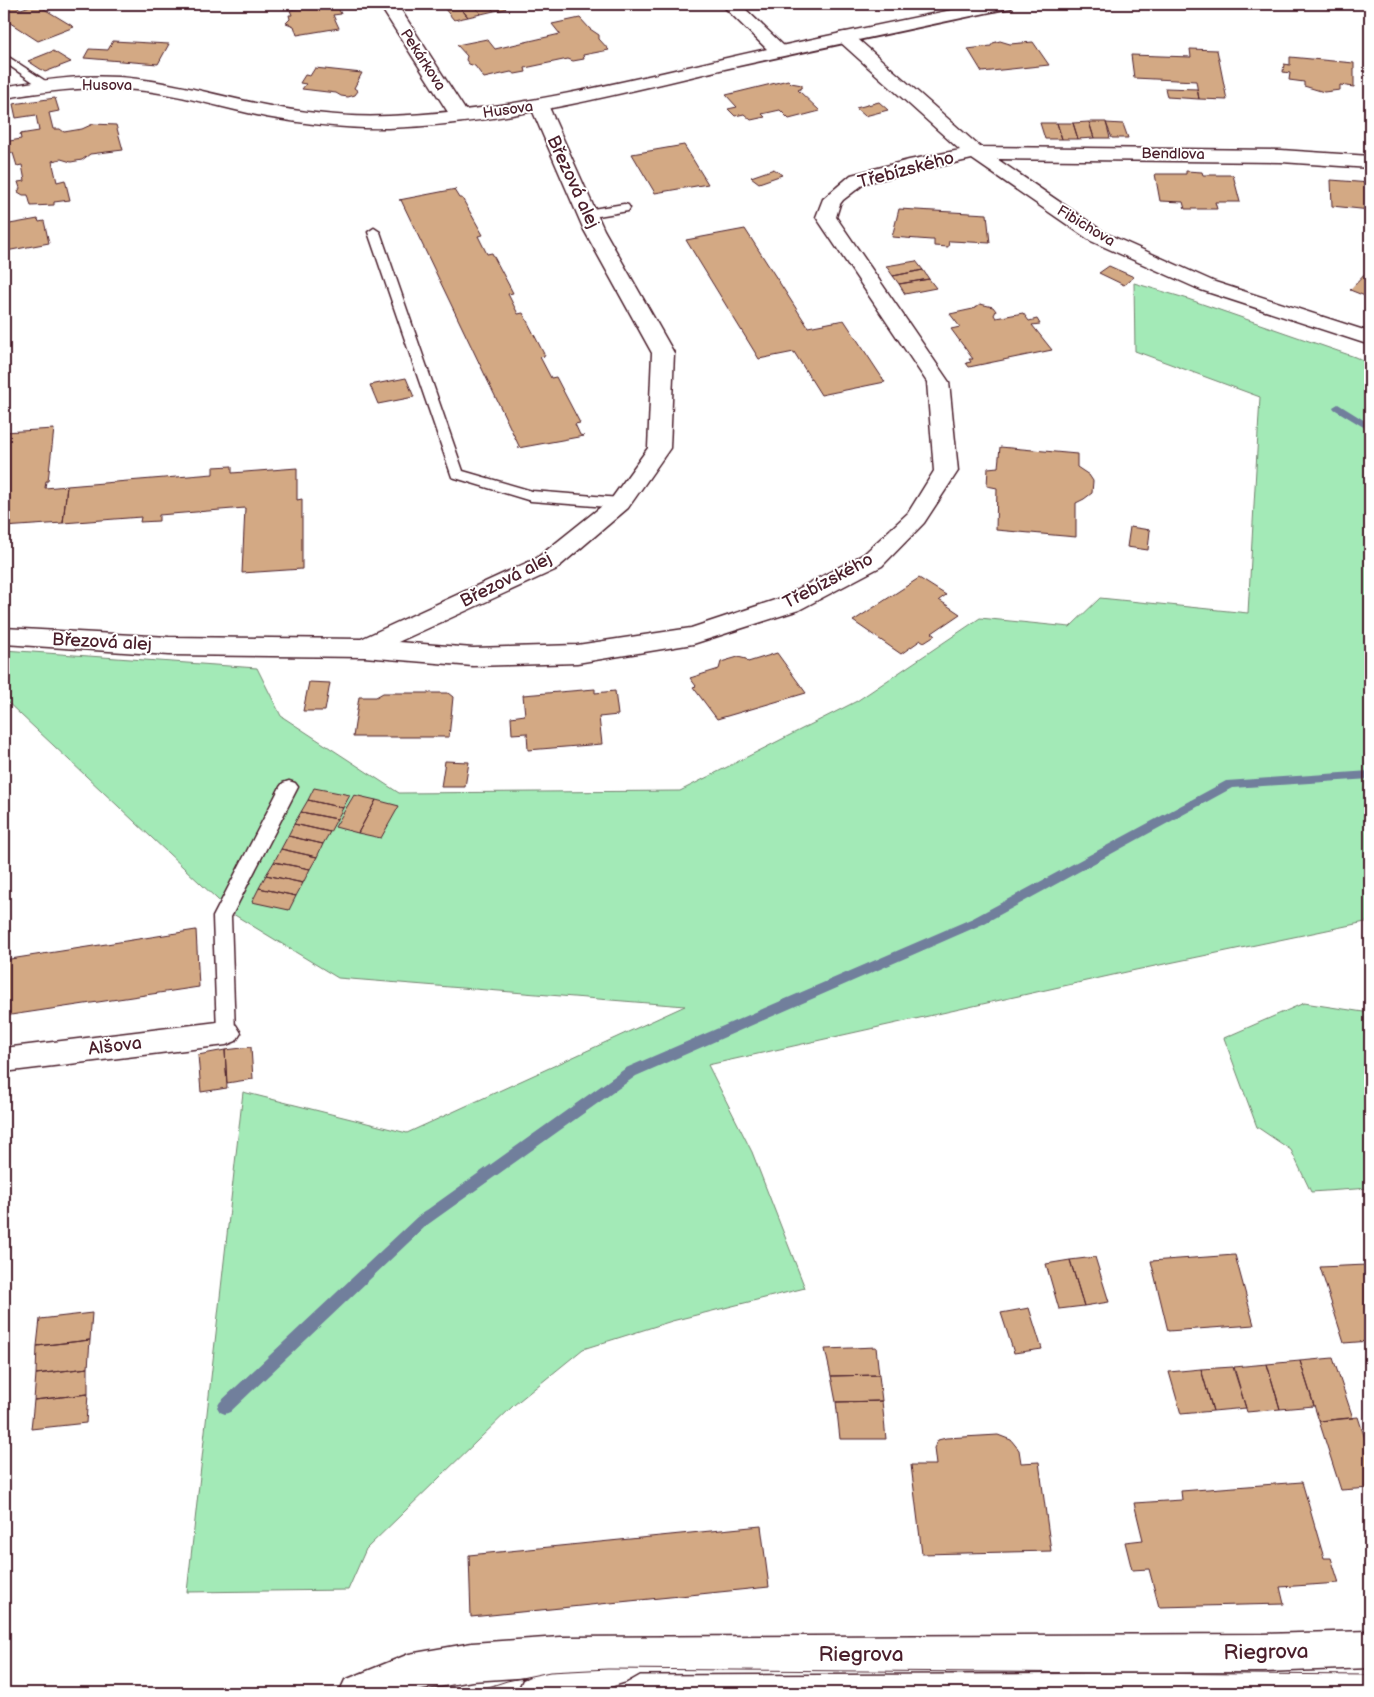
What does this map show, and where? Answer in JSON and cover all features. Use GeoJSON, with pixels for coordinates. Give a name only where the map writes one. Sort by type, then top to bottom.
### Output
{"type":"FeatureCollection","features":[{"type":"Feature","properties":{"kind":"street","name":"Pekárkova"},"geometry":{"type":"LineString","coordinates":[[388,4],[460,116]]}},
{"type":"Feature","properties":{"kind":"street"},"geometry":{"type":"LineString","coordinates":[[730,4],[779,51]]}},
{"type":"Feature","properties":{"kind":"street","name":"Husova"},"geometry":{"type":"LineString","coordinates":[[4,93],[46,86],[94,83],[134,84],[310,118],[350,121],[412,121],[539,106],[779,51],[1005,4]]}},
{"type":"Feature","properties":{"kind":"street","name":"Fibichova"},"geometry":{"type":"LineString","coordinates":[[845,37],[975,153],[1098,237],[1208,286],[1370,339]]}},
{"type":"Feature","properties":{"kind":"street","name":"Březová alej"},"geometry":{"type":"LineString","coordinates":[[4,636],[170,646],[364,648],[546,564],[620,503],[659,448],[663,353],[586,214],[539,106]]}},
{"type":"Feature","properties":{"kind":"street","name":"Bendlova"},"geometry":{"type":"LineString","coordinates":[[975,153],[1281,156],[1370,162]]}},
{"type":"Feature","properties":{"kind":"street","name":"Třebízského"},"geometry":{"type":"LineString","coordinates":[[364,648],[473,657],[577,654],[693,636],[790,604],[873,560],[916,518],[946,471],[938,382],[826,217],[830,203],[858,179],[909,166],[975,153]]}},
{"type":"Feature","properties":{"kind":"street","name":"Alšova"},"geometry":{"type":"LineString","coordinates":[[4,1060],[226,1033]]}},
{"type":"Feature","properties":{"kind":"street","name":"Riegrova"},"geometry":{"type":"LineString","coordinates":[[358,1693],[409,1674],[472,1662],[560,1656],[1253,1653],[1370,1649]]}},
{"type":"Feature","properties":{"kind":"street"},"geometry":{"type":"LineString","coordinates":[[536,1693],[648,1655]]}},
{"type":"Feature","properties":{"kind":"lane"},"geometry":{"type":"LineString","coordinates":[[4,57],[46,86]]}},
{"type":"Feature","properties":{"kind":"lane"},"geometry":{"type":"LineString","coordinates":[[586,214],[624,208]]}},
{"type":"Feature","properties":{"kind":"lane"},"geometry":{"type":"LineString","coordinates":[[374,232],[457,474],[531,496],[620,503]]}},
{"type":"Feature","properties":{"kind":"lane"},"geometry":{"type":"LineString","coordinates":[[226,1033],[222,917],[289,787]]}},
{"type":"Feature","properties":{"kind":"green space"},"geometry":{"type":"Polygon","coordinates":[[[1134,283],[1185,298],[1355,357],[1370,364],[1370,921],[1131,971],[708,1065],[752,1152],[805,1288],[672,1321],[583,1349],[514,1405],[366,1549],[348,1590],[187,1592],[243,1092],[407,1133],[685,1006],[338,978],[233,914],[4,699],[4,650],[257,668],[281,716],[399,793],[680,791],[857,701],[980,618],[1070,627],[1100,598],[1248,613],[1260,397],[1135,351],[1134,283]]]}},
{"type":"Feature","properties":{"kind":"green space"},"geometry":{"type":"Polygon","coordinates":[[[1304,1003],[1370,1013],[1370,1188],[1311,1192],[1291,1150],[1257,1127],[1224,1038],[1304,1003]]]}},
{"type":"Feature","properties":{"kind":"building"},"geometry":{"type":"Polygon","coordinates":[[[4,4],[11,4],[21,9],[36,4],[74,27],[38,41],[4,19],[4,4]]]}},
{"type":"Feature","properties":{"kind":"building"},"geometry":{"type":"Polygon","coordinates":[[[328,4],[329,7],[337,5],[341,14],[333,15],[339,28],[297,35],[294,26],[286,23],[290,19],[289,15],[292,15],[290,10],[328,4]]]}},
{"type":"Feature","properties":{"kind":"building"},"geometry":{"type":"Polygon","coordinates":[[[472,4],[487,4],[494,11],[481,14],[472,4]]]}},
{"type":"Feature","properties":{"kind":"building"},"geometry":{"type":"Polygon","coordinates":[[[472,4],[481,14],[468,17],[458,5],[472,4]]]}},
{"type":"Feature","properties":{"kind":"building"},"geometry":{"type":"Polygon","coordinates":[[[487,4],[502,4],[506,9],[494,11],[487,4]]]}},
{"type":"Feature","properties":{"kind":"building"},"geometry":{"type":"Polygon","coordinates":[[[772,4],[828,4],[806,9],[804,6],[788,10],[772,4]]]}},
{"type":"Feature","properties":{"kind":"building"},"geometry":{"type":"Polygon","coordinates":[[[458,5],[468,17],[454,20],[444,8],[458,5]]]}},
{"type":"Feature","properties":{"kind":"building"},"geometry":{"type":"Polygon","coordinates":[[[580,18],[590,29],[599,35],[599,39],[609,50],[583,55],[584,59],[573,61],[568,59],[525,68],[526,72],[515,74],[511,72],[484,78],[475,66],[469,64],[466,60],[467,56],[457,45],[487,39],[495,49],[560,34],[552,24],[580,18]]]}},
{"type":"Feature","properties":{"kind":"building"},"geometry":{"type":"Polygon","coordinates":[[[113,41],[169,44],[158,64],[84,58],[89,49],[108,50],[113,41]]]}},
{"type":"Feature","properties":{"kind":"building"},"geometry":{"type":"Polygon","coordinates":[[[1000,41],[1010,44],[1033,42],[1049,65],[982,72],[968,49],[991,46],[993,43],[1000,41]]]}},
{"type":"Feature","properties":{"kind":"building"},"geometry":{"type":"Polygon","coordinates":[[[1190,49],[1217,50],[1227,100],[1199,99],[1196,81],[1134,78],[1131,55],[1191,57],[1190,49]]]}},
{"type":"Feature","properties":{"kind":"building"},"geometry":{"type":"Polygon","coordinates":[[[53,51],[71,62],[45,72],[28,61],[53,51]]]}},
{"type":"Feature","properties":{"kind":"building"},"geometry":{"type":"Polygon","coordinates":[[[1290,57],[1354,63],[1354,87],[1340,85],[1340,90],[1324,92],[1304,86],[1304,82],[1289,80],[1290,73],[1283,72],[1284,64],[1290,65],[1290,57]]]}},
{"type":"Feature","properties":{"kind":"building"},"geometry":{"type":"Polygon","coordinates":[[[315,68],[362,73],[354,88],[358,91],[355,95],[348,97],[336,93],[302,89],[306,84],[300,83],[305,75],[310,76],[315,68]]]}},
{"type":"Feature","properties":{"kind":"building"},"geometry":{"type":"Polygon","coordinates":[[[788,80],[791,83],[802,85],[802,88],[798,90],[820,111],[789,119],[780,110],[762,114],[765,117],[751,120],[744,114],[735,116],[728,109],[737,107],[726,95],[788,80]]]}},
{"type":"Feature","properties":{"kind":"building"},"geometry":{"type":"Polygon","coordinates":[[[1165,88],[1197,89],[1199,99],[1167,97],[1165,88]]]}},
{"type":"Feature","properties":{"kind":"building"},"geometry":{"type":"Polygon","coordinates":[[[55,98],[59,111],[49,113],[53,129],[60,129],[64,132],[82,129],[93,124],[116,125],[123,150],[90,154],[82,160],[71,162],[61,159],[52,161],[57,182],[65,180],[70,200],[54,202],[54,205],[31,206],[28,195],[18,192],[20,188],[18,182],[25,181],[22,165],[17,166],[13,153],[4,152],[4,142],[21,139],[20,134],[39,131],[36,115],[16,118],[13,104],[55,98]]]}},
{"type":"Feature","properties":{"kind":"building"},"geometry":{"type":"Polygon","coordinates":[[[879,102],[888,110],[865,116],[856,108],[879,102]]]}},
{"type":"Feature","properties":{"kind":"building"},"geometry":{"type":"Polygon","coordinates":[[[1089,122],[1106,122],[1110,138],[1094,138],[1089,122]]]}},
{"type":"Feature","properties":{"kind":"building"},"geometry":{"type":"Polygon","coordinates":[[[1089,122],[1094,138],[1078,139],[1073,123],[1089,122]]]}},
{"type":"Feature","properties":{"kind":"building"},"geometry":{"type":"Polygon","coordinates":[[[1040,123],[1057,123],[1062,139],[1045,139],[1040,123]]]}},
{"type":"Feature","properties":{"kind":"building"},"geometry":{"type":"Polygon","coordinates":[[[1057,123],[1073,123],[1078,139],[1062,139],[1057,123]]]}},
{"type":"Feature","properties":{"kind":"building"},"geometry":{"type":"Polygon","coordinates":[[[1106,123],[1123,124],[1128,138],[1112,138],[1106,123]]]}},
{"type":"Feature","properties":{"kind":"building"},"geometry":{"type":"Polygon","coordinates":[[[684,145],[708,184],[655,193],[632,154],[684,145]]]}},
{"type":"Feature","properties":{"kind":"building"},"geometry":{"type":"Polygon","coordinates":[[[774,169],[782,175],[759,183],[751,177],[774,169]]]}},
{"type":"Feature","properties":{"kind":"building"},"geometry":{"type":"Polygon","coordinates":[[[1186,171],[1202,172],[1203,175],[1233,175],[1240,202],[1215,202],[1217,209],[1185,209],[1183,202],[1160,201],[1155,174],[1186,174],[1186,171]]]}},
{"type":"Feature","properties":{"kind":"building"},"geometry":{"type":"Polygon","coordinates":[[[1331,180],[1370,183],[1370,210],[1332,206],[1331,180]]]}},
{"type":"Feature","properties":{"kind":"building"},"geometry":{"type":"Polygon","coordinates":[[[456,189],[454,190],[459,198],[462,198],[483,235],[478,236],[487,254],[492,253],[513,293],[508,294],[518,314],[523,313],[545,356],[540,357],[551,378],[556,377],[580,423],[575,424],[580,435],[584,436],[520,448],[401,200],[399,200],[456,189]]]}},
{"type":"Feature","properties":{"kind":"building"},"geometry":{"type":"Polygon","coordinates":[[[899,209],[987,214],[990,243],[949,241],[948,247],[934,246],[934,240],[892,237],[899,209]]]}},
{"type":"Feature","properties":{"kind":"building"},"geometry":{"type":"Polygon","coordinates":[[[38,219],[39,222],[44,221],[49,243],[6,251],[7,256],[4,256],[4,225],[38,219]]]}},
{"type":"Feature","properties":{"kind":"building"},"geometry":{"type":"Polygon","coordinates":[[[745,229],[808,327],[844,320],[885,382],[821,395],[794,352],[759,359],[686,240],[745,229]]]}},
{"type":"Feature","properties":{"kind":"building"},"geometry":{"type":"Polygon","coordinates":[[[916,261],[923,270],[893,276],[886,266],[916,261]]]}},
{"type":"Feature","properties":{"kind":"building"},"geometry":{"type":"Polygon","coordinates":[[[1109,266],[1134,277],[1124,285],[1099,273],[1109,266]]]}},
{"type":"Feature","properties":{"kind":"building"},"geometry":{"type":"Polygon","coordinates":[[[1370,269],[1370,298],[1350,290],[1370,269]]]}},
{"type":"Feature","properties":{"kind":"building"},"geometry":{"type":"Polygon","coordinates":[[[923,270],[929,279],[899,284],[893,276],[923,270]]]}},
{"type":"Feature","properties":{"kind":"building"},"geometry":{"type":"Polygon","coordinates":[[[929,279],[936,288],[905,294],[899,284],[929,279]]]}},
{"type":"Feature","properties":{"kind":"building"},"geometry":{"type":"Polygon","coordinates":[[[980,304],[993,307],[996,311],[994,315],[996,318],[1023,313],[1029,321],[1037,319],[1040,324],[1032,325],[1052,350],[969,367],[966,363],[971,362],[969,359],[973,359],[951,329],[960,327],[950,314],[973,309],[980,304]]]}},
{"type":"Feature","properties":{"kind":"building"},"geometry":{"type":"Polygon","coordinates":[[[406,378],[414,397],[378,404],[370,385],[406,378]]]}},
{"type":"Feature","properties":{"kind":"building"},"geometry":{"type":"Polygon","coordinates":[[[54,429],[48,481],[46,481],[45,488],[67,486],[63,523],[4,527],[4,432],[54,429]]]}},
{"type":"Feature","properties":{"kind":"building"},"geometry":{"type":"Polygon","coordinates":[[[1000,447],[1077,454],[1077,467],[1089,475],[1093,481],[1092,493],[1076,503],[1076,537],[996,530],[997,488],[987,486],[988,468],[998,467],[1000,447]]]}},
{"type":"Feature","properties":{"kind":"building"},"geometry":{"type":"Polygon","coordinates":[[[232,466],[232,473],[297,468],[297,500],[302,499],[302,569],[242,573],[245,508],[159,515],[159,521],[140,522],[141,517],[63,523],[67,486],[213,474],[213,467],[232,466]]]}},
{"type":"Feature","properties":{"kind":"building"},"geometry":{"type":"Polygon","coordinates":[[[1130,527],[1150,530],[1148,550],[1127,547],[1130,527]]]}},
{"type":"Feature","properties":{"kind":"building"},"geometry":{"type":"Polygon","coordinates":[[[919,578],[946,595],[939,600],[960,614],[932,633],[935,635],[924,642],[921,640],[901,654],[853,621],[919,578]]]}},
{"type":"Feature","properties":{"kind":"building"},"geometry":{"type":"Polygon","coordinates":[[[777,653],[806,693],[717,719],[693,687],[696,686],[690,678],[719,669],[721,662],[738,657],[746,659],[748,662],[777,653]]]}},
{"type":"Feature","properties":{"kind":"building"},"geometry":{"type":"Polygon","coordinates":[[[309,682],[330,683],[325,711],[303,711],[309,682]]]}},
{"type":"Feature","properties":{"kind":"building"},"geometry":{"type":"Polygon","coordinates":[[[595,689],[595,693],[615,691],[618,715],[599,717],[602,744],[528,750],[527,733],[512,734],[511,717],[525,715],[523,695],[595,689]]]}},
{"type":"Feature","properties":{"kind":"building"},"geometry":{"type":"Polygon","coordinates":[[[383,693],[448,693],[453,697],[449,737],[353,737],[359,697],[376,697],[383,693]]]}},
{"type":"Feature","properties":{"kind":"building"},"geometry":{"type":"Polygon","coordinates":[[[445,761],[469,762],[465,787],[441,787],[445,761]]]}},
{"type":"Feature","properties":{"kind":"building"},"geometry":{"type":"Polygon","coordinates":[[[314,788],[350,795],[343,808],[308,800],[314,788]]]}},
{"type":"Feature","properties":{"kind":"building"},"geometry":{"type":"Polygon","coordinates":[[[354,795],[376,800],[358,833],[335,827],[354,795]]]}},
{"type":"Feature","properties":{"kind":"building"},"geometry":{"type":"Polygon","coordinates":[[[308,800],[343,808],[337,819],[301,812],[308,800]]]}},
{"type":"Feature","properties":{"kind":"building"},"geometry":{"type":"Polygon","coordinates":[[[376,800],[399,806],[381,838],[358,833],[376,800]]]}},
{"type":"Feature","properties":{"kind":"building"},"geometry":{"type":"Polygon","coordinates":[[[301,812],[337,819],[330,832],[294,824],[301,812]]]}},
{"type":"Feature","properties":{"kind":"building"},"geometry":{"type":"Polygon","coordinates":[[[294,824],[330,832],[323,844],[288,836],[294,824]]]}},
{"type":"Feature","properties":{"kind":"building"},"geometry":{"type":"Polygon","coordinates":[[[288,836],[323,844],[317,857],[281,849],[288,836]]]}},
{"type":"Feature","properties":{"kind":"building"},"geometry":{"type":"Polygon","coordinates":[[[281,849],[317,857],[310,869],[274,862],[281,849]]]}},
{"type":"Feature","properties":{"kind":"building"},"geometry":{"type":"Polygon","coordinates":[[[274,862],[310,869],[303,883],[266,875],[274,862]]]}},
{"type":"Feature","properties":{"kind":"building"},"geometry":{"type":"Polygon","coordinates":[[[266,875],[303,883],[296,896],[259,888],[266,875]]]}},
{"type":"Feature","properties":{"kind":"building"},"geometry":{"type":"Polygon","coordinates":[[[259,888],[296,896],[289,910],[252,902],[259,888]]]}},
{"type":"Feature","properties":{"kind":"building"},"geometry":{"type":"Polygon","coordinates":[[[196,930],[199,987],[4,1016],[4,960],[196,930]]]}},
{"type":"Feature","properties":{"kind":"building"},"geometry":{"type":"Polygon","coordinates":[[[251,1047],[253,1079],[227,1083],[225,1050],[251,1047]]]}},
{"type":"Feature","properties":{"kind":"building"},"geometry":{"type":"Polygon","coordinates":[[[225,1050],[227,1088],[201,1092],[198,1055],[225,1050]]]}},
{"type":"Feature","properties":{"kind":"building"},"geometry":{"type":"Polygon","coordinates":[[[1235,1255],[1254,1325],[1168,1331],[1151,1261],[1235,1255]]]}},
{"type":"Feature","properties":{"kind":"building"},"geometry":{"type":"Polygon","coordinates":[[[1095,1257],[1109,1302],[1084,1306],[1070,1260],[1095,1257]]]}},
{"type":"Feature","properties":{"kind":"building"},"geometry":{"type":"Polygon","coordinates":[[[1070,1260],[1084,1306],[1059,1309],[1046,1264],[1070,1260]]]}},
{"type":"Feature","properties":{"kind":"building"},"geometry":{"type":"Polygon","coordinates":[[[1370,1265],[1370,1341],[1344,1343],[1320,1267],[1370,1265]]]}},
{"type":"Feature","properties":{"kind":"building"},"geometry":{"type":"Polygon","coordinates":[[[1029,1308],[1042,1349],[1014,1353],[1001,1313],[1029,1308]]]}},
{"type":"Feature","properties":{"kind":"building"},"geometry":{"type":"Polygon","coordinates":[[[92,1313],[90,1340],[37,1346],[40,1319],[92,1313]]]}},
{"type":"Feature","properties":{"kind":"building"},"geometry":{"type":"Polygon","coordinates":[[[90,1340],[88,1368],[36,1374],[37,1346],[90,1340]]]}},
{"type":"Feature","properties":{"kind":"building"},"geometry":{"type":"Polygon","coordinates":[[[876,1347],[879,1375],[831,1376],[825,1349],[876,1347]]]}},
{"type":"Feature","properties":{"kind":"building"},"geometry":{"type":"Polygon","coordinates":[[[1333,1358],[1353,1418],[1319,1421],[1300,1361],[1333,1358]]]}},
{"type":"Feature","properties":{"kind":"building"},"geometry":{"type":"Polygon","coordinates":[[[1300,1361],[1314,1406],[1280,1409],[1267,1364],[1300,1361]]]}},
{"type":"Feature","properties":{"kind":"building"},"geometry":{"type":"Polygon","coordinates":[[[1267,1364],[1280,1409],[1247,1412],[1234,1367],[1267,1364]]]}},
{"type":"Feature","properties":{"kind":"building"},"geometry":{"type":"Polygon","coordinates":[[[1233,1367],[1246,1408],[1213,1411],[1201,1369],[1233,1367]]]}},
{"type":"Feature","properties":{"kind":"building"},"geometry":{"type":"Polygon","coordinates":[[[88,1368],[88,1394],[34,1400],[36,1374],[88,1368]]]}},
{"type":"Feature","properties":{"kind":"building"},"geometry":{"type":"Polygon","coordinates":[[[1201,1369],[1213,1411],[1181,1414],[1169,1372],[1201,1369]]]}},
{"type":"Feature","properties":{"kind":"building"},"geometry":{"type":"Polygon","coordinates":[[[879,1375],[882,1401],[836,1402],[831,1376],[879,1375]]]}},
{"type":"Feature","properties":{"kind":"building"},"geometry":{"type":"Polygon","coordinates":[[[88,1394],[86,1423],[31,1429],[34,1400],[88,1394]]]}},
{"type":"Feature","properties":{"kind":"building"},"geometry":{"type":"Polygon","coordinates":[[[882,1401],[886,1439],[840,1439],[836,1402],[882,1401]]]}},
{"type":"Feature","properties":{"kind":"building"},"geometry":{"type":"Polygon","coordinates":[[[1358,1417],[1370,1454],[1370,1488],[1341,1490],[1319,1421],[1358,1417]]]}},
{"type":"Feature","properties":{"kind":"building"},"geometry":{"type":"Polygon","coordinates":[[[998,1435],[1011,1440],[1019,1450],[1021,1463],[1039,1462],[1051,1551],[922,1554],[911,1465],[936,1465],[934,1448],[938,1440],[998,1435]]]}},
{"type":"Feature","properties":{"kind":"building"},"geometry":{"type":"Polygon","coordinates":[[[1302,1482],[1324,1558],[1331,1558],[1339,1583],[1280,1587],[1284,1604],[1159,1607],[1149,1569],[1132,1570],[1125,1542],[1143,1540],[1134,1503],[1182,1500],[1181,1491],[1302,1482]]]}},
{"type":"Feature","properties":{"kind":"building"},"geometry":{"type":"Polygon","coordinates":[[[761,1526],[769,1587],[471,1617],[469,1555],[761,1526]]]}},
{"type":"Feature","properties":{"kind":"waterway"},"geometry":{"type":"LineString","coordinates":[[1338,407],[1370,428]]}},
{"type":"Feature","properties":{"kind":"waterway"},"geometry":{"type":"LineString","coordinates":[[225,1407],[422,1221],[631,1072],[978,921],[1230,784],[1370,775]]}},
{"type":"Feature","properties":{"kind":"tram line"},"geometry":{"type":"LineString","coordinates":[[470,1693],[507,1681],[550,1672],[608,1669],[1370,1675]]}}]}
